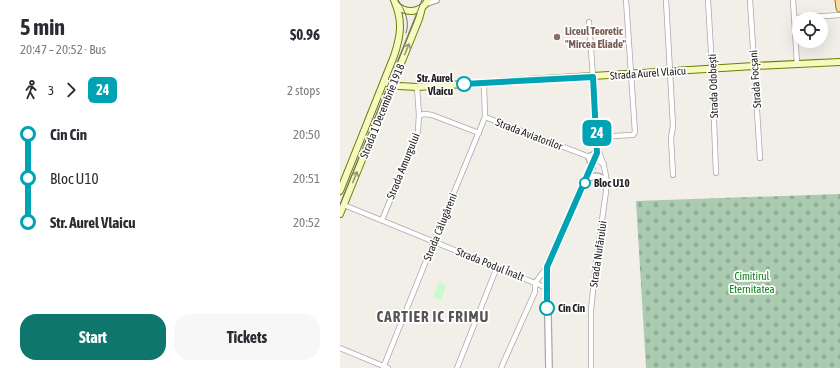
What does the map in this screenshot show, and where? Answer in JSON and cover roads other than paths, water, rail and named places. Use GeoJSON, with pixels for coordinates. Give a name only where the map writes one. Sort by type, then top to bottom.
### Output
{"type":"FeatureCollection","features":[{"type":"Feature","properties":{"kind":"main road"},"geometry":{"type":"LineString","coordinates":[[839,0],[840,8]]}},
{"type":"Feature","properties":{"kind":"main road"},"geometry":{"type":"LineString","coordinates":[[395,3],[404,10],[413,11],[422,8],[427,1]]}},
{"type":"Feature","properties":{"kind":"main road","name":"Strada 1 Decembrie 1918"},"geometry":{"type":"LineString","coordinates":[[340,191],[398,43],[400,18],[395,3]]}},
{"type":"Feature","properties":{"kind":"main road","name":"Strada 1 Decembrie 1918"},"geometry":{"type":"LineString","coordinates":[[340,214],[393,85],[422,8]]}},
{"type":"Feature","properties":{"kind":"main road","name":"Strada Aurel Vlaicu"},"geometry":{"type":"LineString","coordinates":[[384,82],[399,86],[417,87],[840,62]]}},
{"type":"Feature","properties":{"kind":"street"},"geometry":{"type":"LineString","coordinates":[[427,1],[436,0]]}},
{"type":"Feature","properties":{"kind":"street"},"geometry":{"type":"LineString","coordinates":[[597,137],[631,135],[634,133],[626,0]]}},
{"type":"Feature","properties":{"kind":"street"},"geometry":{"type":"LineString","coordinates":[[666,0],[673,126],[671,138],[673,175]]}},
{"type":"Feature","properties":{"kind":"street","name":"Strada Odobești"},"geometry":{"type":"LineString","coordinates":[[708,0],[716,173]]}},
{"type":"Feature","properties":{"kind":"street","name":"Strada Focșani"},"geometry":{"type":"LineString","coordinates":[[750,0],[760,158]]}},
{"type":"Feature","properties":{"kind":"street"},"geometry":{"type":"LineString","coordinates":[[793,0],[794,12]]}},
{"type":"Feature","properties":{"kind":"street"},"geometry":{"type":"LineString","coordinates":[[828,16],[840,15]]}},
{"type":"Feature","properties":{"kind":"street"},"geometry":{"type":"LineString","coordinates":[[501,368],[535,292],[535,283],[547,267],[592,167],[598,150],[589,22]]}},
{"type":"Feature","properties":{"kind":"street"},"geometry":{"type":"LineString","coordinates":[[796,48],[797,64]]}},
{"type":"Feature","properties":{"kind":"street","name":"Strada Călugăreni"},"geometry":{"type":"LineString","coordinates":[[385,367],[434,241],[485,117],[484,83]]}},
{"type":"Feature","properties":{"kind":"street","name":"Strada Amurgului"},"geometry":{"type":"LineString","coordinates":[[382,220],[418,131],[419,115],[417,87]]}},
{"type":"Feature","properties":{"kind":"street","name":"Strada Aviatorilor"},"geometry":{"type":"LineString","coordinates":[[419,115],[432,115],[478,133]]}},
{"type":"Feature","properties":{"kind":"street","name":"Strada Aviatorilor"},"geometry":{"type":"LineString","coordinates":[[485,117],[595,159]]}},
{"type":"Feature","properties":{"kind":"street"},"geometry":{"type":"LineString","coordinates":[[592,167],[589,157],[595,154],[598,150]]}},
{"type":"Feature","properties":{"kind":"street","name":"Strada Nufărului"},"geometry":{"type":"LineString","coordinates":[[591,368],[591,310],[607,184],[604,164],[598,150]]}},
{"type":"Feature","properties":{"kind":"street"},"geometry":{"type":"LineString","coordinates":[[595,159],[604,164]]}},
{"type":"Feature","properties":{"kind":"street"},"geometry":{"type":"LineString","coordinates":[[586,179],[592,176],[598,176],[607,184]]}},
{"type":"Feature","properties":{"kind":"street","name":"Strada Podul Înalt"},"geometry":{"type":"LineString","coordinates":[[344,205],[547,288]]}},
{"type":"Feature","properties":{"kind":"street"},"geometry":{"type":"LineString","coordinates":[[457,368],[497,267]]}},
{"type":"Feature","properties":{"kind":"street"},"geometry":{"type":"LineString","coordinates":[[547,267],[549,368]]}},
{"type":"Feature","properties":{"kind":"street"},"geometry":{"type":"LineString","coordinates":[[340,348],[385,367]]}},
{"type":"Feature","properties":{"kind":"street"},"geometry":{"type":"LineString","coordinates":[[371,368],[373,362]]}},
{"type":"Feature","properties":{"kind":"waterway"},"geometry":{"type":"LineString","coordinates":[[715,72],[715,87]]}},
{"type":"Feature","properties":{"kind":"tram line"},"geometry":{"type":"LineString","coordinates":[[398,0],[406,16],[406,33]]}},
{"type":"Feature","properties":{"kind":"tram line"},"geometry":{"type":"LineString","coordinates":[[340,205],[422,0]]}},
{"type":"Feature","properties":{"kind":"place","name":"Liceul Teoretic \"Mircea Eliade\""},"geometry":{"type":"Point","coordinates":[557,37]}},
{"type":"Feature","properties":{"kind":"place","name":"Str. Aurel Vlaicu"},"geometry":{"type":"Point","coordinates":[464,84]}},
{"type":"Feature","properties":{"kind":"place","name":"Bloc U10"},"geometry":{"type":"Point","coordinates":[585,183]}},
{"type":"Feature","properties":{"kind":"place","name":"Cin Cin"},"geometry":{"type":"Point","coordinates":[547,308]}},
{"type":"Feature","properties":{"kind":"district","name":"CARTIER IC FRIMU"},"geometry":{"type":"Point","coordinates":[433,317]}},
{"type":"Feature","properties":{"kind":"park label","name":"Cimitirul Eternitatea"},"geometry":{"type":"Point","coordinates":[752,282]}}]}
